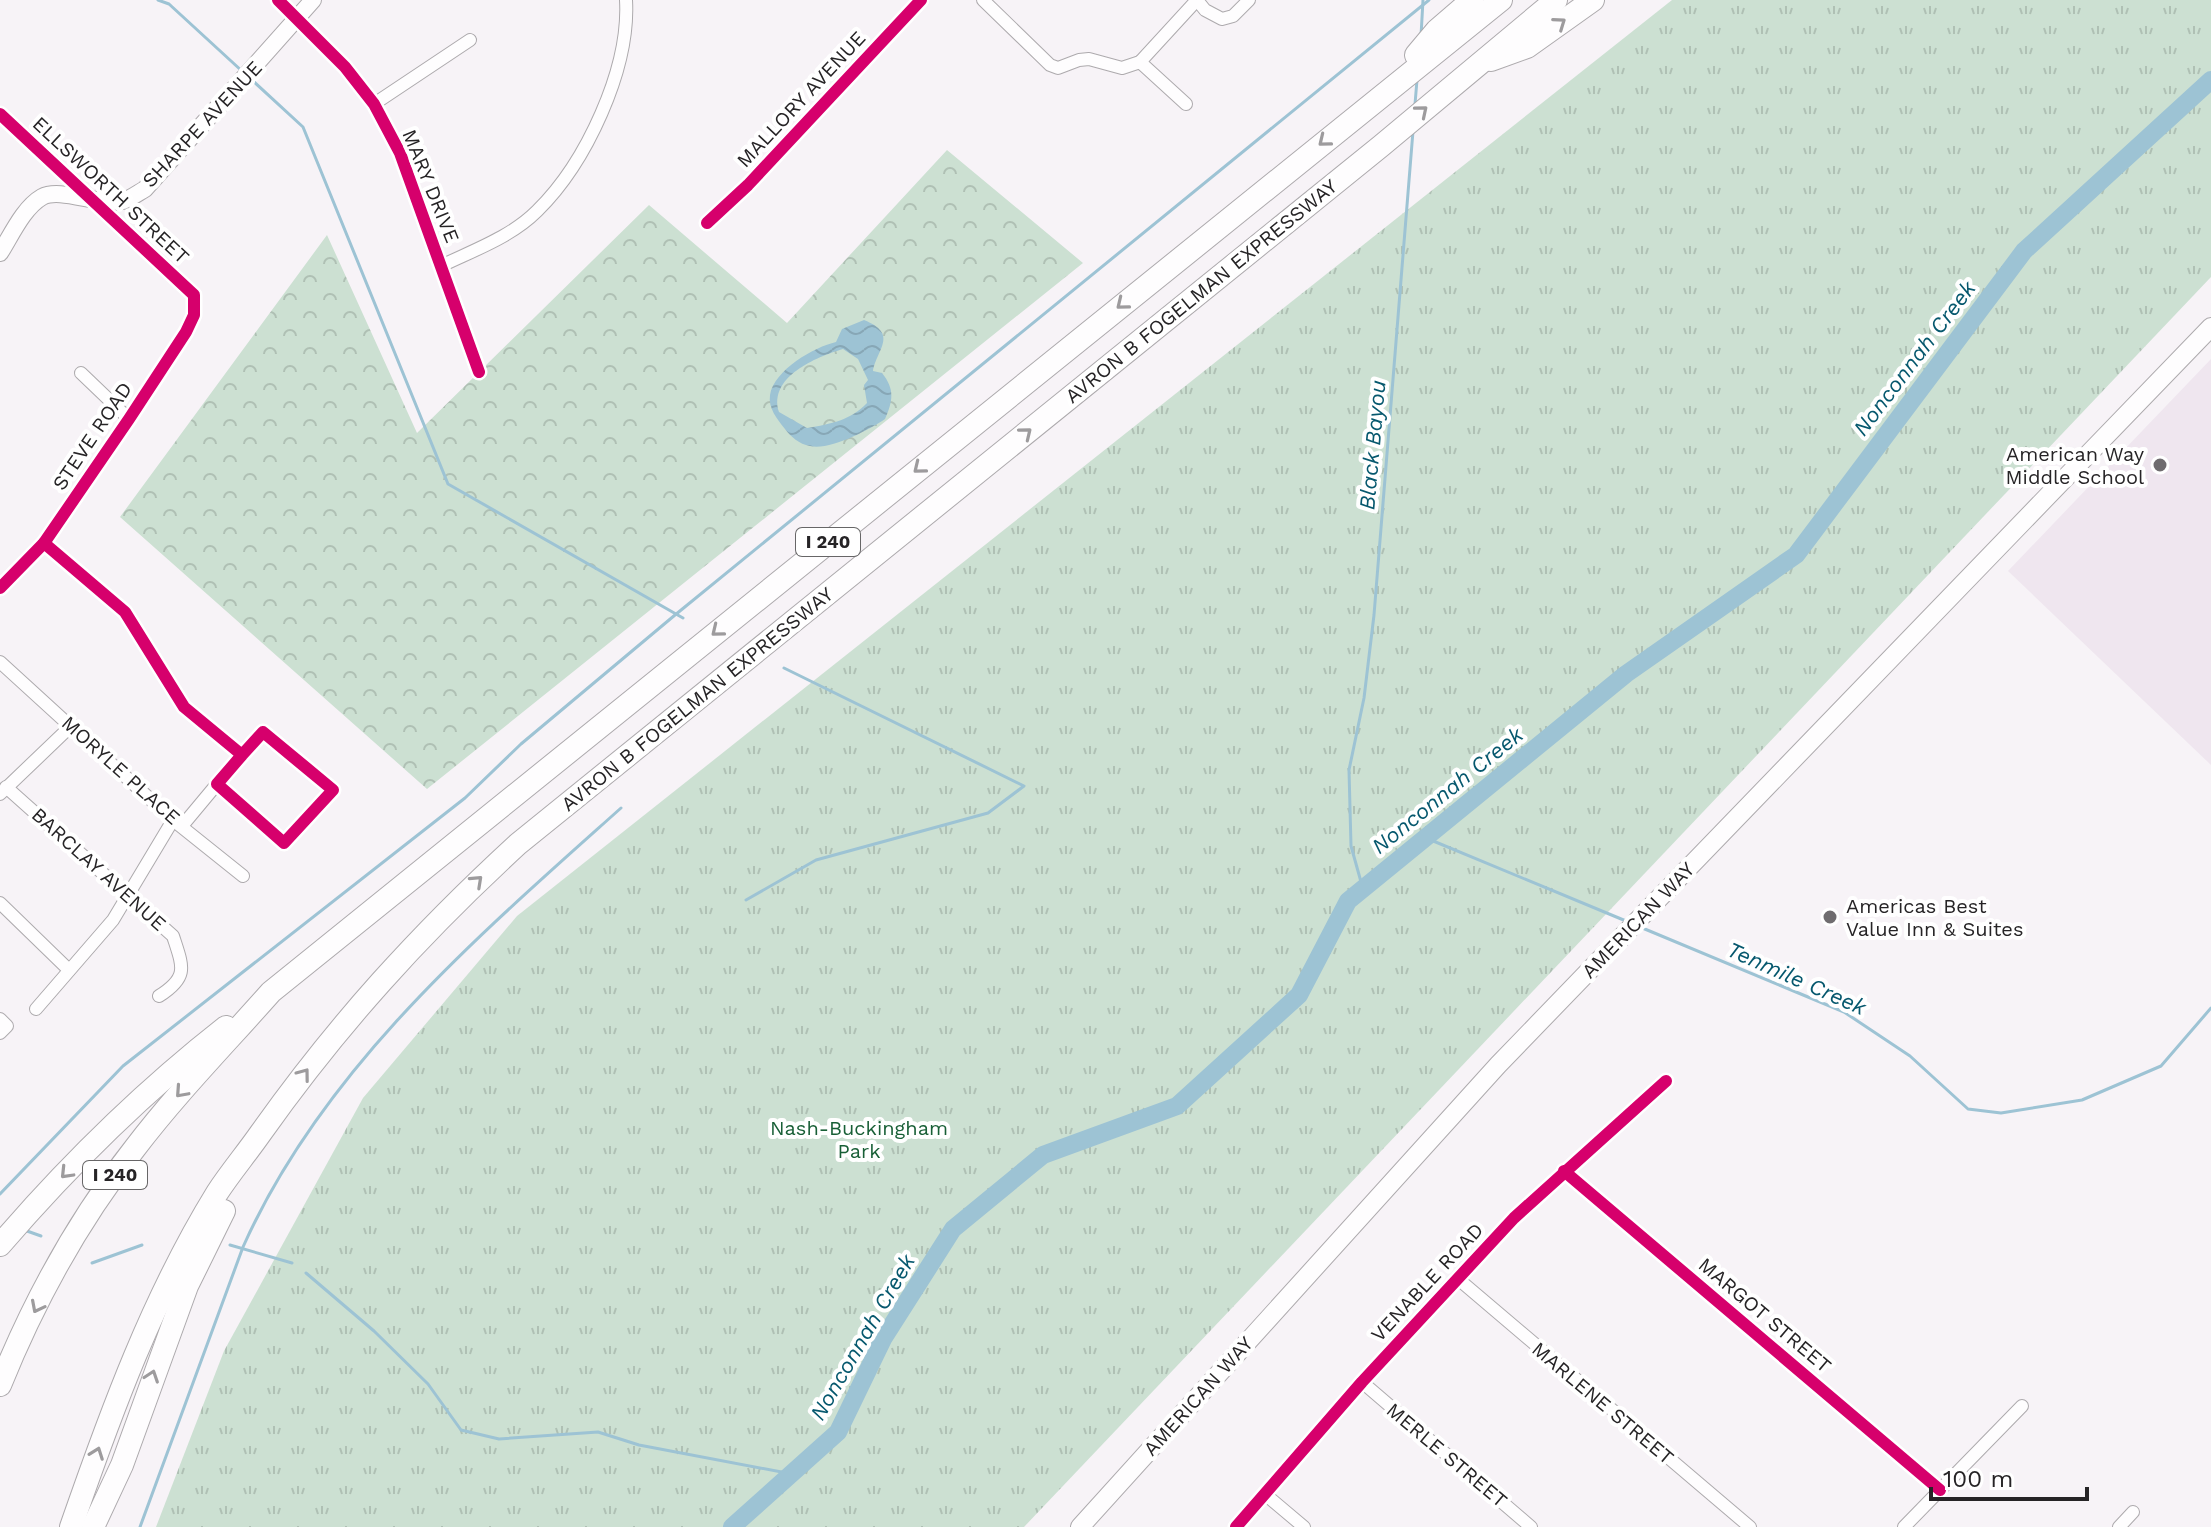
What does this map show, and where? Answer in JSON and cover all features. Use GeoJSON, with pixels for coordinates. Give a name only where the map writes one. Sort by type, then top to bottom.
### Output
{"type":"FeatureCollection","features":[{"type":"Feature","properties":{"kind":"highway"},"geometry":{"type":"LineString","coordinates":[[1467,12],[1501,0]]}},
{"type":"Feature","properties":{"kind":"highway","name":"AVRON B FOGELMAN EXPRESSWAY"},"geometry":{"type":"LineString","coordinates":[[71,1527],[111,1415],[146,1330],[207,1211],[324,1047],[394,964],[518,844],[1381,146],[1556,0]]}},
{"type":"Feature","properties":{"kind":"highway"},"geometry":{"type":"LineString","coordinates":[[1471,70],[1527,47],[1593,0]]}},
{"type":"Feature","properties":{"kind":"highway","name":"AVRON B FOGELMAN EXPRESSWAY"},"geometry":{"type":"LineString","coordinates":[[0,1385],[71,1243],[113,1179],[173,1101],[271,992],[1385,92],[1437,30],[1467,12]]}},
{"type":"Feature","properties":{"kind":"highway"},"geometry":{"type":"LineString","coordinates":[[0,1245],[111,1127],[189,1056],[271,992]]}},
{"type":"Feature","properties":{"kind":"highway"},"geometry":{"type":"LineString","coordinates":[[105,1527],[122,1465],[187,1286],[217,1222],[237,1189],[258,1137]]}},
{"type":"Feature","properties":{"kind":"highway"},"geometry":{"type":"LineString","coordinates":[[93,1527],[122,1465]]}},
{"type":"Feature","properties":{"kind":"main road","name":"AMERICAN WAY"},"geometry":{"type":"LineString","coordinates":[[1080,1527],[1416,1153],[2211,327]]}},
{"type":"Feature","properties":{"kind":"street","name":"MARY DRIVE"},"geometry":{"type":"LineString","coordinates":[[278,0],[345,67],[374,104],[400,153],[479,372]]}},
{"type":"Feature","properties":{"kind":"street","name":"SHARPE AVENUE"},"geometry":{"type":"LineString","coordinates":[[0,253],[29,209],[43,196],[66,194],[92,201],[124,201],[145,189],[313,0]]}},
{"type":"Feature","properties":{"kind":"street"},"geometry":{"type":"LineString","coordinates":[[441,266],[504,236],[536,212],[570,173],[590,139],[616,73],[627,23],[626,0]]}},
{"type":"Feature","properties":{"kind":"street","name":"MALLORY AVENUE"},"geometry":{"type":"LineString","coordinates":[[707,223],[748,185],[921,0]]}},
{"type":"Feature","properties":{"kind":"street"},"geometry":{"type":"LineString","coordinates":[[983,0],[998,5],[1041,57],[1058,68],[1089,59],[1122,68],[1140,62],[1196,1],[1211,15],[1222,19],[1233,16],[1249,0]]}},
{"type":"Feature","properties":{"kind":"street"},"geometry":{"type":"LineString","coordinates":[[374,104],[470,40]]}},
{"type":"Feature","properties":{"kind":"street"},"geometry":{"type":"LineString","coordinates":[[1140,62],[1186,104]]}},
{"type":"Feature","properties":{"kind":"street","name":"ELLSWORTH STREET"},"geometry":{"type":"LineString","coordinates":[[0,114],[194,295]]}},
{"type":"Feature","properties":{"kind":"street","name":"STEVE ROAD"},"geometry":{"type":"LineString","coordinates":[[0,588],[44,543],[129,419],[186,332],[194,315],[194,295]]}},
{"type":"Feature","properties":{"kind":"street"},"geometry":{"type":"LineString","coordinates":[[81,373],[129,419]]}},
{"type":"Feature","properties":{"kind":"street"},"geometry":{"type":"LineString","coordinates":[[44,543],[125,612],[184,707],[242,755]]}},
{"type":"Feature","properties":{"kind":"street","name":"MORYLE PLACE"},"geometry":{"type":"LineString","coordinates":[[0,662],[178,823],[243,876]]}},
{"type":"Feature","properties":{"kind":"street","name":"BARCLAY AVENUE"},"geometry":{"type":"LineString","coordinates":[[72,725],[3,790],[173,936],[180,958],[180,979],[176,986],[159,996]]}},
{"type":"Feature","properties":{"kind":"street"},"geometry":{"type":"LineString","coordinates":[[36,1009],[113,920],[126,894],[178,823],[263,732],[333,790],[284,843],[217,784]]}},
{"type":"Feature","properties":{"kind":"street"},"geometry":{"type":"LineString","coordinates":[[0,903],[69,970]]}},
{"type":"Feature","properties":{"kind":"street"},"geometry":{"type":"LineString","coordinates":[[0,1019],[7,1026],[0,1033]]}},
{"type":"Feature","properties":{"kind":"street","name":"VENABLE ROAD"},"geometry":{"type":"LineString","coordinates":[[1236,1527],[1362,1382],[1514,1218],[1666,1081]]}},
{"type":"Feature","properties":{"kind":"street","name":"MARGOT STREET"},"geometry":{"type":"LineString","coordinates":[[1564,1171],[1940,1490]]}},
{"type":"Feature","properties":{"kind":"street","name":"MARLENE STREET"},"geometry":{"type":"LineString","coordinates":[[1457,1278],[1750,1527]]}},
{"type":"Feature","properties":{"kind":"street","name":"MERLE STREET"},"geometry":{"type":"LineString","coordinates":[[1362,1382],[1531,1527]]}},
{"type":"Feature","properties":{"kind":"street"},"geometry":{"type":"LineString","coordinates":[[1904,1527],[2022,1406]]}},
{"type":"Feature","properties":{"kind":"street"},"geometry":{"type":"LineString","coordinates":[[1266,1495],[1304,1527]]}},
{"type":"Feature","properties":{"kind":"street"},"geometry":{"type":"LineString","coordinates":[[2119,1527],[2133,1512]]}},
{"type":"Feature","properties":{"kind":"shaded area","name":"American Way Middle School"},"geometry":{"type":"Polygon","coordinates":[[[2211,359],[2211,765],[2008,571],[2211,359]]]}},
{"type":"Feature","properties":{"kind":"green space","name":"Nash-Buckingham Park"},"geometry":{"type":"Polygon","coordinates":[[[1672,0],[2211,0],[2211,277],[1024,1527],[156,1527],[224,1351],[363,1098],[517,916],[1672,0]]]}},
{"type":"Feature","properties":{"kind":"green space"},"geometry":{"type":"Polygon","coordinates":[[[947,150],[1083,263],[427,789],[120,517],[327,235],[417,433],[649,205],[787,323],[947,150]]]}},
{"type":"Feature","properties":{"kind":"water"},"geometry":{"type":"Polygon","coordinates":[[[864,320],[881,331],[883,342],[873,371],[882,373],[889,384],[890,406],[885,419],[859,434],[838,443],[818,447],[806,445],[793,437],[779,421],[772,409],[770,395],[773,386],[787,369],[807,354],[836,342],[842,329],[864,320]],[[843,349],[797,370],[781,389],[777,400],[779,412],[807,428],[854,414],[867,403],[864,385],[868,380],[858,359],[843,349]]]}},
{"type":"Feature","properties":{"kind":"waterway"},"geometry":{"type":"LineString","coordinates":[[158,0],[169,4],[243,72]]}},
{"type":"Feature","properties":{"kind":"waterway","name":"Black Bayou"},"geometry":{"type":"LineString","coordinates":[[1421,36],[1423,0]]}},
{"type":"Feature","properties":{"kind":"waterway"},"geometry":{"type":"LineString","coordinates":[[0,1194],[123,1066],[465,798],[521,744],[675,615],[1429,0]]}},
{"type":"Feature","properties":{"kind":"waterway"},"geometry":{"type":"LineString","coordinates":[[252,80],[303,127],[448,484],[683,618]]}},
{"type":"Feature","properties":{"kind":"waterway","name":"Black Bayou"},"geometry":{"type":"LineString","coordinates":[[1415,104],[1417,80]]}},
{"type":"Feature","properties":{"kind":"waterway","name":"Nonconnah Creek"},"geometry":{"type":"LineString","coordinates":[[732,1527],[838,1432],[883,1339],[953,1229],[1043,1155],[1177,1106],[1299,995],[1348,901],[1626,674],[1796,555],[2024,251],[2211,80]]}},
{"type":"Feature","properties":{"kind":"waterway","name":"Black Bayou"},"geometry":{"type":"LineString","coordinates":[[1363,889],[1351,846],[1349,770],[1364,698],[1374,615],[1413,131]]}},
{"type":"Feature","properties":{"kind":"waterway"},"geometry":{"type":"LineString","coordinates":[[746,900],[816,860],[988,813],[1024,786],[784,668]]}},
{"type":"Feature","properties":{"kind":"waterway"},"geometry":{"type":"LineString","coordinates":[[140,1527],[243,1247],[276,1182],[316,1121],[360,1063],[408,1008],[513,905],[621,808]]}},
{"type":"Feature","properties":{"kind":"waterway","name":"Tenmile Creek"},"geometry":{"type":"LineString","coordinates":[[1426,838],[1626,921]]}},
{"type":"Feature","properties":{"kind":"waterway","name":"Tenmile Creek"},"geometry":{"type":"LineString","coordinates":[[1640,927],[1844,1012],[1910,1056],[1968,1109],[2001,1113],[2082,1100],[2161,1066],[2211,1008]]}},
{"type":"Feature","properties":{"kind":"waterway"},"geometry":{"type":"LineString","coordinates":[[27,1231],[41,1236]]}},
{"type":"Feature","properties":{"kind":"waterway"},"geometry":{"type":"LineString","coordinates":[[92,1263],[142,1245]]}},
{"type":"Feature","properties":{"kind":"waterway"},"geometry":{"type":"LineString","coordinates":[[230,1245],[292,1263]]}},
{"type":"Feature","properties":{"kind":"waterway"},"geometry":{"type":"LineString","coordinates":[[306,1273],[374,1331],[428,1384],[461,1430],[499,1439],[598,1432],[639,1445],[792,1474]]}},
{"type":"Feature","properties":{"kind":"cycle path"},"geometry":{"type":"LineString","coordinates":[[278,0],[345,67],[374,104],[400,153],[479,372]]}},
{"type":"Feature","properties":{"kind":"cycle path"},"geometry":{"type":"LineString","coordinates":[[707,223],[748,185],[921,0]]}},
{"type":"Feature","properties":{"kind":"cycle path"},"geometry":{"type":"LineString","coordinates":[[0,114],[194,295],[194,315],[186,332],[129,419],[44,543],[0,588]]}},
{"type":"Feature","properties":{"kind":"cycle path"},"geometry":{"type":"LineString","coordinates":[[44,543],[125,612],[184,707],[242,755],[263,732],[333,790],[284,843],[217,784],[242,755]]}},
{"type":"Feature","properties":{"kind":"cycle path"},"geometry":{"type":"LineString","coordinates":[[1236,1527],[1362,1382],[1514,1218],[1666,1081]]}},
{"type":"Feature","properties":{"kind":"cycle path"},"geometry":{"type":"LineString","coordinates":[[1564,1171],[1940,1490]]}},
{"type":"Feature","properties":{"kind":"place","name":"American Way Middle School"},"geometry":{"type":"Point","coordinates":[2160,465]}},
{"type":"Feature","properties":{"kind":"place","name":"Americas Best Value Inn & Suites"},"geometry":{"type":"Point","coordinates":[1830,917]}}]}
